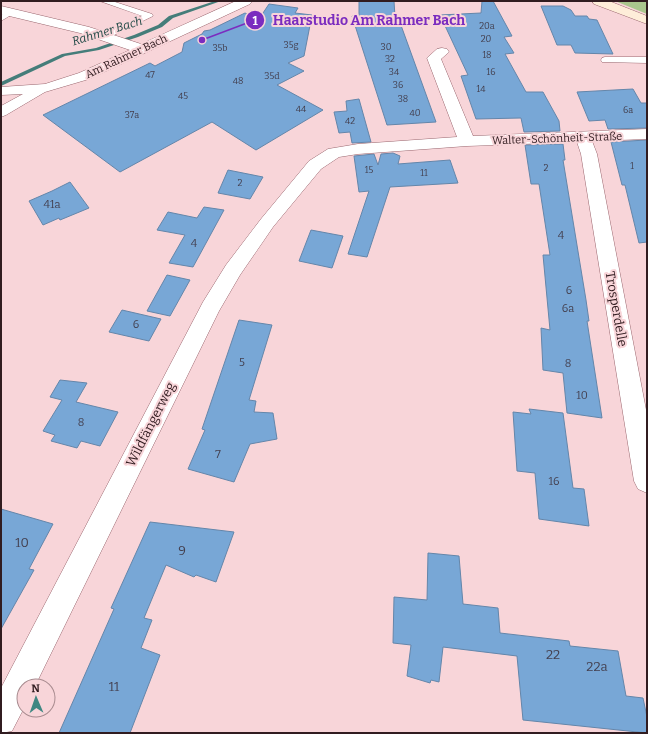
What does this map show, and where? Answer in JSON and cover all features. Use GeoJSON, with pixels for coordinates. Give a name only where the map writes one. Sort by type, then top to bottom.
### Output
{"type":"FeatureCollection","features":[{"type":"Feature","properties":{"kind":"main road"},"geometry":{"type":"LineString","coordinates":[[598,1],[647,20]]}},
{"type":"Feature","properties":{"kind":"street","name":"Am Rahmer Bach"},"geometry":{"type":"LineString","coordinates":[[3,91],[46,88],[84,76],[138,47],[246,1]]}},
{"type":"Feature","properties":{"kind":"street"},"geometry":{"type":"LineString","coordinates":[[5,14],[109,38],[138,47]]}},
{"type":"Feature","properties":{"kind":"street"},"geometry":{"type":"LineString","coordinates":[[442,52],[434,58],[467,141]]}},
{"type":"Feature","properties":{"kind":"street"},"geometry":{"type":"LineString","coordinates":[[1,112],[46,88]]}},
{"type":"Feature","properties":{"kind":"street","name":"Walter-Schönheit-Straße"},"geometry":{"type":"LineString","coordinates":[[334,153],[358,149],[467,141],[647,134]]}},
{"type":"Feature","properties":{"kind":"street","name":"Trosperdelle"},"geometry":{"type":"LineString","coordinates":[[583,137],[590,154],[647,481]]}},
{"type":"Feature","properties":{"kind":"street","name":"Wildfängerweg"},"geometry":{"type":"LineString","coordinates":[[1,720],[49,629],[117,489],[210,308],[233,270],[267,223],[315,165],[334,153]]}},
{"type":"Feature","properties":{"kind":"lane"},"geometry":{"type":"LineString","coordinates":[[104,1],[149,16],[109,38]]}},
{"type":"Feature","properties":{"kind":"lane"},"geometry":{"type":"LineString","coordinates":[[605,60],[647,60]]}},
{"type":"Feature","properties":{"kind":"green space"},"geometry":{"type":"Polygon","coordinates":[[[615,1],[647,1],[647,14],[615,1]]]}},
{"type":"Feature","properties":{"kind":"building"},"geometry":{"type":"Polygon","coordinates":[[[359,1],[394,1],[395,17],[398,17],[436,122],[387,125],[352,16],[359,15],[359,1]]]}},
{"type":"Feature","properties":{"kind":"building"},"geometry":{"type":"Polygon","coordinates":[[[482,1],[493,1],[512,36],[504,37],[514,53],[505,54],[526,92],[543,92],[559,121],[560,131],[524,132],[521,118],[476,119],[461,76],[468,75],[440,15],[481,13],[482,1]]]}},
{"type":"Feature","properties":{"kind":"building"},"geometry":{"type":"Polygon","coordinates":[[[269,4],[298,8],[295,13],[312,15],[304,56],[288,63],[304,71],[277,85],[323,110],[256,150],[212,122],[120,172],[43,115],[150,63],[155,66],[182,52],[184,43],[202,34],[204,31],[210,30],[245,13],[259,19],[269,4]]]}},
{"type":"Feature","properties":{"kind":"building"},"geometry":{"type":"Polygon","coordinates":[[[541,6],[563,6],[571,10],[575,16],[587,16],[589,19],[597,20],[613,54],[575,53],[571,45],[557,45],[541,6]]]}},
{"type":"Feature","properties":{"kind":"building"},"geometry":{"type":"Polygon","coordinates":[[[633,89],[641,103],[647,103],[647,128],[608,129],[605,120],[589,121],[577,92],[633,89]]]}},
{"type":"Feature","properties":{"kind":"building"},"geometry":{"type":"Polygon","coordinates":[[[359,99],[371,142],[352,143],[350,132],[339,133],[334,112],[347,111],[346,101],[359,99]]]}},
{"type":"Feature","properties":{"kind":"building"},"geometry":{"type":"Polygon","coordinates":[[[647,140],[647,242],[639,243],[625,185],[622,185],[611,142],[647,140]]]}},
{"type":"Feature","properties":{"kind":"building"},"geometry":{"type":"Polygon","coordinates":[[[563,144],[565,160],[563,160],[586,300],[589,321],[587,321],[602,418],[567,413],[563,373],[543,370],[541,328],[550,330],[543,255],[550,255],[539,184],[531,184],[525,145],[563,144]]]}},
{"type":"Feature","properties":{"kind":"building"},"geometry":{"type":"Polygon","coordinates":[[[393,153],[400,156],[398,164],[450,160],[458,183],[390,187],[367,257],[348,254],[369,191],[359,192],[354,156],[374,154],[378,165],[381,154],[393,153]]]}},
{"type":"Feature","properties":{"kind":"building"},"geometry":{"type":"Polygon","coordinates":[[[228,170],[263,177],[250,199],[218,193],[228,170]]]}},
{"type":"Feature","properties":{"kind":"building"},"geometry":{"type":"Polygon","coordinates":[[[70,182],[89,208],[60,220],[59,218],[43,225],[29,201],[70,182]]]}},
{"type":"Feature","properties":{"kind":"building"},"geometry":{"type":"Polygon","coordinates":[[[204,207],[224,210],[193,267],[169,263],[185,235],[157,230],[168,212],[197,218],[204,207]]]}},
{"type":"Feature","properties":{"kind":"building"},"geometry":{"type":"Polygon","coordinates":[[[311,230],[343,236],[332,268],[299,261],[311,230]]]}},
{"type":"Feature","properties":{"kind":"building"},"geometry":{"type":"Polygon","coordinates":[[[167,275],[190,280],[170,316],[147,311],[167,275]]]}},
{"type":"Feature","properties":{"kind":"building"},"geometry":{"type":"Polygon","coordinates":[[[122,310],[161,319],[149,341],[109,332],[122,310]]]}},
{"type":"Feature","properties":{"kind":"building"},"geometry":{"type":"Polygon","coordinates":[[[239,320],[272,325],[249,400],[256,401],[254,412],[273,413],[277,439],[250,444],[234,482],[188,469],[205,430],[202,429],[239,320]]]}},
{"type":"Feature","properties":{"kind":"building"},"geometry":{"type":"Polygon","coordinates":[[[60,380],[87,383],[76,402],[118,412],[100,446],[81,441],[77,448],[51,441],[55,435],[43,431],[62,400],[50,397],[60,380]]]}},
{"type":"Feature","properties":{"kind":"building"},"geometry":{"type":"Polygon","coordinates":[[[529,409],[563,413],[573,488],[584,489],[589,526],[539,519],[535,473],[517,471],[513,412],[531,414],[529,409]]]}},
{"type":"Feature","properties":{"kind":"building"},"geometry":{"type":"Polygon","coordinates":[[[1,509],[53,524],[29,569],[34,570],[1,629],[1,509]]]}},
{"type":"Feature","properties":{"kind":"building"},"geometry":{"type":"Polygon","coordinates":[[[150,522],[234,532],[216,582],[196,575],[194,577],[166,565],[144,618],[152,620],[141,648],[160,655],[130,733],[59,733],[114,609],[111,608],[150,522]]]}},
{"type":"Feature","properties":{"kind":"building"},"geometry":{"type":"Polygon","coordinates":[[[428,553],[459,556],[463,604],[498,608],[500,633],[569,641],[570,646],[618,651],[626,696],[643,698],[647,717],[647,733],[523,720],[517,656],[443,647],[439,682],[431,680],[430,683],[407,676],[411,645],[393,643],[394,597],[427,600],[428,553]]]}},
{"type":"Feature","properties":{"kind":"waterway","name":"Rahmer Bach"},"geometry":{"type":"LineString","coordinates":[[1,84],[64,55],[97,49],[136,36],[160,26],[171,17],[219,1]]}},
{"type":"Feature","properties":{"kind":"place","name":"Haarstudio Am Rahmer Bach"},"geometry":{"type":"Point","coordinates":[202,40]}}]}
